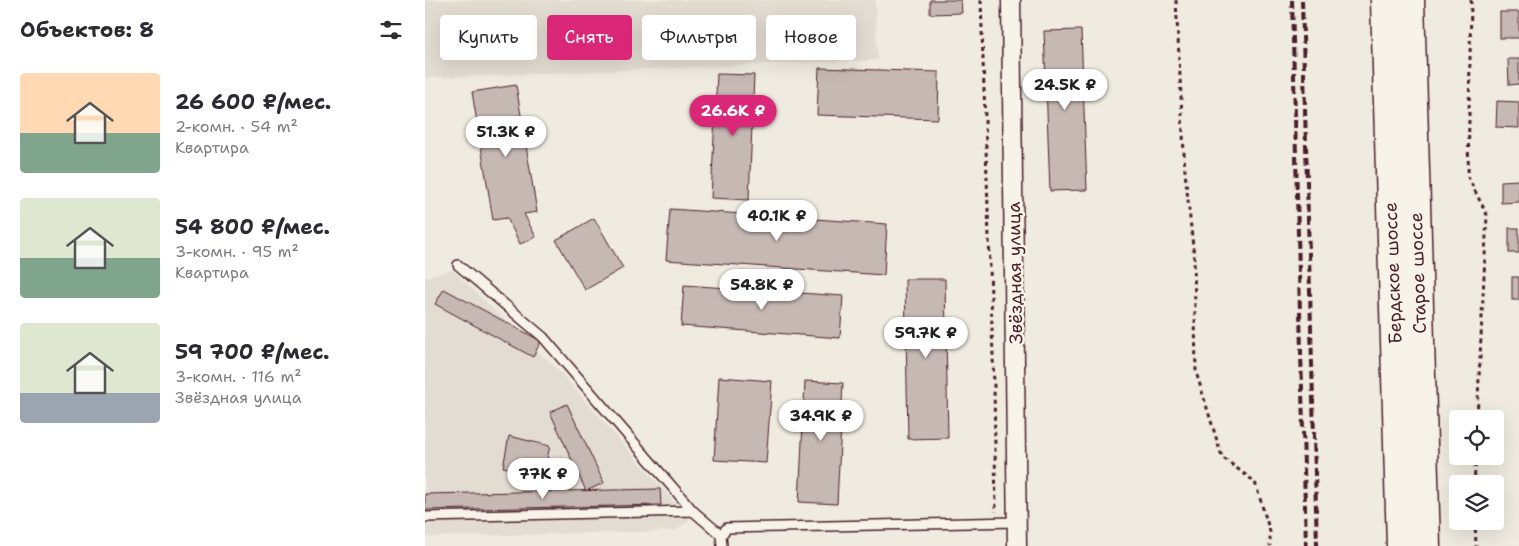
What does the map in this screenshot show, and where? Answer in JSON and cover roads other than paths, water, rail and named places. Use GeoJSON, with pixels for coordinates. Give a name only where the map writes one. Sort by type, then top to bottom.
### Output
{"type":"FeatureCollection","features":[{"type":"Feature","properties":{"kind":"highway","name":"Бердское шоссе"},"geometry":{"type":"LineString","coordinates":[[1385,0],[1401,546]]}},
{"type":"Feature","properties":{"kind":"highway","name":"Старое шоссе"},"geometry":{"type":"LineString","coordinates":[[1411,0],[1426,546]]}},
{"type":"Feature","properties":{"kind":"street","name":"Звёздная улица"},"geometry":{"type":"LineString","coordinates":[[1011,0],[1017,546]]}},
{"type":"Feature","properties":{"kind":"lane"},"geometry":{"type":"LineString","coordinates":[[458,265],[543,337],[693,512],[721,535],[722,546]]}},
{"type":"Feature","properties":{"kind":"lane"},"geometry":{"type":"LineString","coordinates":[[425,517],[693,512]]}},
{"type":"Feature","properties":{"kind":"lane"},"geometry":{"type":"LineString","coordinates":[[721,535],[727,528],[1017,522]]}},
{"type":"Feature","properties":{"kind":"railway"},"geometry":{"type":"LineString","coordinates":[[1292,0],[1306,546]]}},
{"type":"Feature","properties":{"kind":"railway"},"geometry":{"type":"LineString","coordinates":[[1302,0],[1317,546]]}}]}
